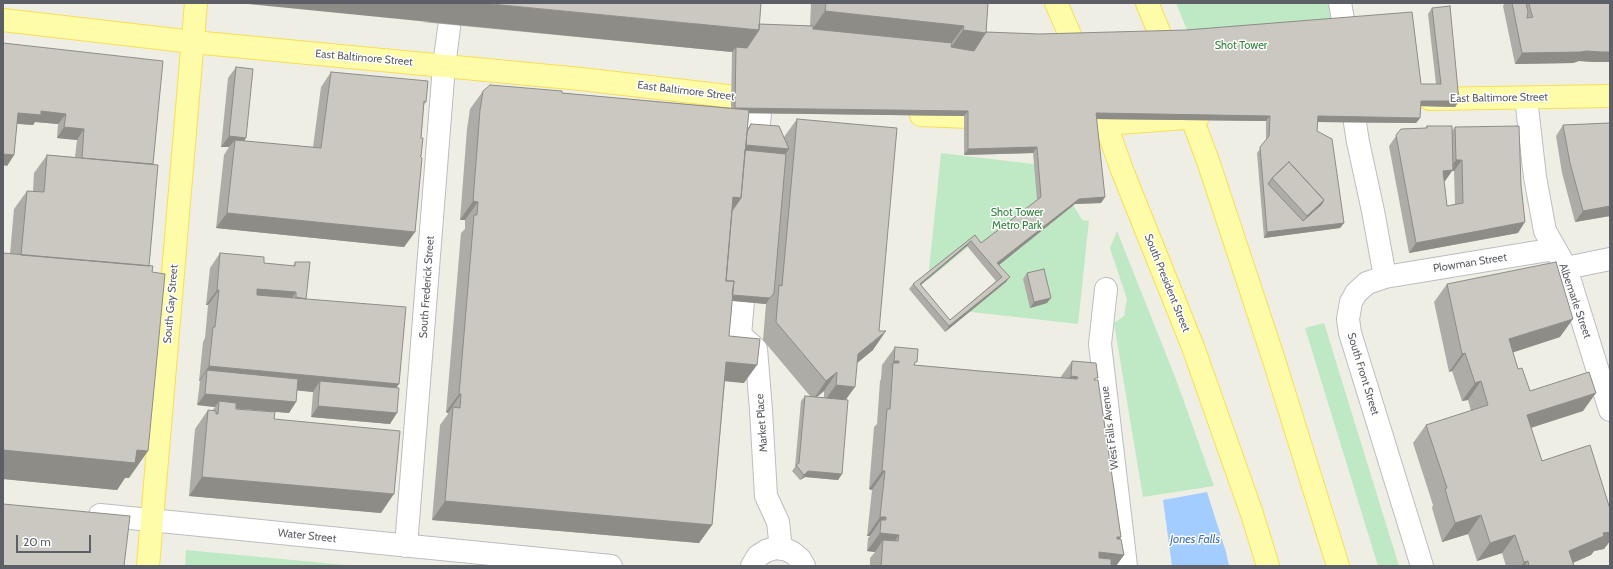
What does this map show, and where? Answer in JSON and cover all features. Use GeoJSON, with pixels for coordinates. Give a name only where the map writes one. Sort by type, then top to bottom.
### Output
{"type":"FeatureCollection","features":[{"type":"Feature","properties":{"kind":"main road","name":"South Gay Street"},"geometry":{"type":"LineString","coordinates":[[148,566],[196,3]]}},
{"type":"Feature","properties":{"kind":"main road","name":"South President Street"},"geometry":{"type":"LineString","coordinates":[[1056,3],[1092,85],[1122,170],[1193,347],[1252,514],[1268,566]]}},
{"type":"Feature","properties":{"kind":"main road"},"geometry":{"type":"LineString","coordinates":[[1147,3],[1179,81],[1208,161],[1274,360],[1338,566]]}},
{"type":"Feature","properties":{"kind":"main road","name":"East Baltimore Street"},"geometry":{"type":"LineString","coordinates":[[3,20],[193,42],[581,79],[784,102]]}},
{"type":"Feature","properties":{"kind":"main road","name":"East Baltimore Street"},"geometry":{"type":"LineString","coordinates":[[1409,99],[1610,96]]}},
{"type":"Feature","properties":{"kind":"main road"},"geometry":{"type":"LineString","coordinates":[[902,113],[1012,119]]}},
{"type":"Feature","properties":{"kind":"main road"},"geometry":{"type":"LineString","coordinates":[[1043,121],[1106,124],[1219,115]]}},
{"type":"Feature","properties":{"kind":"street"},"geometry":{"type":"LineString","coordinates":[[1340,3],[1352,68],[1358,142],[1373,210],[1385,277]]}},
{"type":"Feature","properties":{"kind":"street","name":"South Frederick Street"},"geometry":{"type":"LineString","coordinates":[[406,546],[444,66],[449,28]]}},
{"type":"Feature","properties":{"kind":"street","name":"Albemarle Street"},"geometry":{"type":"LineString","coordinates":[[1526,98],[1535,177],[1545,231],[1566,268],[1609,400]]}},
{"type":"Feature","properties":{"kind":"street"},"geometry":{"type":"LineString","coordinates":[[758,136],[761,100]]}},
{"type":"Feature","properties":{"kind":"street","name":"Plowman Street"},"geometry":{"type":"LineString","coordinates":[[1385,277],[1555,249]]}},
{"type":"Feature","properties":{"kind":"street"},"geometry":{"type":"LineString","coordinates":[[1566,268],[1610,259]]}},
{"type":"Feature","properties":{"kind":"street","name":"South Front Street"},"geometry":{"type":"LineString","coordinates":[[1385,277],[1367,283],[1356,292],[1351,302],[1348,319],[1350,333],[1422,566]]}},
{"type":"Feature","properties":{"kind":"street","name":"West Falls Avenue"},"geometry":{"type":"LineString","coordinates":[[1106,289],[1100,344],[1126,566]]}},
{"type":"Feature","properties":{"kind":"street","name":"Market Place"},"geometry":{"type":"LineString","coordinates":[[743,302],[740,335],[756,349],[766,496],[778,522],[781,549]]}},
{"type":"Feature","properties":{"kind":"street","name":"Water Street"},"geometry":{"type":"LineString","coordinates":[[79,513],[611,566]]}},
{"type":"Feature","properties":{"kind":"street"},"geometry":{"type":"LineString","coordinates":[[752,566],[758,556],[775,548],[793,552],[804,566]]}},
{"type":"Feature","properties":{"kind":"green space","name":"Shot Tower"},"geometry":{"type":"Polygon","coordinates":[[[1176,3],[1352,3],[1366,74],[1208,82],[1176,3]]]}},
{"type":"Feature","properties":{"kind":"green space","name":"Shot Tower Metro Park"},"geometry":{"type":"Polygon","coordinates":[[[941,153],[1050,166],[1082,220],[1089,221],[1078,324],[963,311],[997,282],[968,247],[928,280],[941,153]]]}},
{"type":"Feature","properties":{"kind":"green space"},"geometry":{"type":"Polygon","coordinates":[[[1117,231],[1177,382],[1214,486],[1143,497],[1114,323],[1124,316],[1127,299],[1110,248],[1117,231]]]}},
{"type":"Feature","properties":{"kind":"green space"},"geometry":{"type":"Polygon","coordinates":[[[1324,323],[1399,566],[1378,566],[1305,328],[1324,323]]]}},
{"type":"Feature","properties":{"kind":"green space"},"geometry":{"type":"Polygon","coordinates":[[[186,550],[356,566],[185,566],[186,550]]]}},
{"type":"Feature","properties":{"kind":"water","name":"Jones Falls"},"geometry":{"type":"Polygon","coordinates":[[[1207,492],[1229,566],[1172,566],[1163,500],[1207,492]]]}},
{"type":"Feature","properties":{"kind":"building"},"geometry":{"type":"Polygon","coordinates":[[[481,3],[761,3],[759,30],[481,3]]]}},
{"type":"Feature","properties":{"kind":"building"},"geometry":{"type":"Polygon","coordinates":[[[826,3],[988,3],[986,33],[963,30],[964,26],[825,11],[826,3]]]}},
{"type":"Feature","properties":{"kind":"building"},"geometry":{"type":"Polygon","coordinates":[[[1512,3],[1526,3],[1528,12],[1527,18],[1533,17],[1529,3],[1610,3],[1610,52],[1586,51],[1522,53],[1512,3]]]}},
{"type":"Feature","properties":{"kind":"building"},"geometry":{"type":"Polygon","coordinates":[[[1450,6],[1459,101],[1421,101],[1420,118],[1318,116],[1317,131],[1332,139],[1344,223],[1267,232],[1260,147],[1269,136],[1270,116],[1096,113],[1105,197],[1079,199],[997,263],[1010,277],[949,326],[913,284],[975,235],[981,243],[1041,197],[1037,147],[968,149],[968,111],[735,108],[736,47],[747,48],[759,30],[759,24],[813,26],[813,29],[952,43],[951,47],[974,51],[986,32],[1039,34],[1186,30],[1412,12],[1421,84],[1441,84],[1432,8],[1450,6]],[[1289,162],[1272,178],[1268,184],[1303,221],[1321,205],[1324,200],[1289,162]],[[971,241],[920,284],[950,320],[1002,277],[971,241]]]}},
{"type":"Feature","properties":{"kind":"building"},"geometry":{"type":"Polygon","coordinates":[[[3,43],[163,61],[153,164],[82,158],[84,129],[64,127],[66,114],[41,111],[41,115],[18,113],[14,155],[3,154],[3,43]]]}},
{"type":"Feature","properties":{"kind":"building"},"geometry":{"type":"Polygon","coordinates":[[[236,67],[253,69],[246,138],[229,136],[236,67]]]}},
{"type":"Feature","properties":{"kind":"building"},"geometry":{"type":"Polygon","coordinates":[[[331,72],[428,81],[426,102],[424,101],[421,138],[423,138],[420,156],[422,158],[415,232],[227,213],[235,140],[321,148],[331,72]]]}},
{"type":"Feature","properties":{"kind":"building"},"geometry":{"type":"Polygon","coordinates":[[[490,85],[749,110],[741,198],[733,197],[726,281],[734,281],[729,336],[760,339],[757,365],[726,362],[712,525],[445,501],[453,407],[460,408],[461,394],[459,394],[474,215],[477,215],[478,202],[473,201],[480,110],[483,91],[490,85]]]}},
{"type":"Feature","properties":{"kind":"building"},"geometry":{"type":"Polygon","coordinates":[[[797,119],[897,128],[879,331],[886,331],[858,354],[855,387],[836,385],[837,372],[826,381],[776,322],[779,285],[782,286],[797,119]]]}},
{"type":"Feature","properties":{"kind":"building"},"geometry":{"type":"Polygon","coordinates":[[[1610,123],[1610,206],[1583,211],[1570,163],[1563,125],[1610,123]]]}},
{"type":"Feature","properties":{"kind":"building"},"geometry":{"type":"Polygon","coordinates":[[[751,124],[779,126],[789,149],[746,145],[747,132],[751,124]]]}},
{"type":"Feature","properties":{"kind":"building"},"geometry":{"type":"Polygon","coordinates":[[[1427,126],[1452,126],[1453,170],[1443,171],[1447,206],[1463,203],[1462,160],[1456,160],[1455,127],[1519,126],[1521,185],[1525,222],[1416,243],[1396,135],[1401,129],[1427,128],[1427,126]]]}},
{"type":"Feature","properties":{"kind":"building"},"geometry":{"type":"Polygon","coordinates":[[[745,150],[786,154],[774,293],[770,298],[732,295],[734,281],[726,281],[732,211],[741,198],[745,150]]]}},
{"type":"Feature","properties":{"kind":"building"},"geometry":{"type":"Polygon","coordinates":[[[47,155],[158,165],[149,266],[21,255],[27,191],[44,192],[47,155]]]}},
{"type":"Feature","properties":{"kind":"building"},"geometry":{"type":"Polygon","coordinates":[[[1289,162],[1324,200],[1307,216],[1272,178],[1289,162]]]}},
{"type":"Feature","properties":{"kind":"building"},"geometry":{"type":"Polygon","coordinates":[[[3,253],[153,266],[152,272],[165,274],[148,451],[137,450],[135,463],[3,450],[3,253]]]}},
{"type":"Feature","properties":{"kind":"building"},"geometry":{"type":"Polygon","coordinates":[[[220,253],[264,257],[264,263],[295,266],[295,262],[310,262],[306,299],[406,307],[399,384],[209,366],[219,290],[217,290],[220,253]],[[257,289],[257,295],[306,299],[296,297],[296,292],[257,289]]]}},
{"type":"Feature","properties":{"kind":"building"},"geometry":{"type":"Polygon","coordinates":[[[1556,262],[1573,319],[1509,339],[1518,369],[1522,368],[1530,391],[1589,372],[1596,393],[1527,415],[1542,461],[1590,445],[1610,509],[1610,532],[1603,533],[1604,536],[1569,551],[1574,566],[1529,566],[1528,561],[1524,562],[1515,535],[1490,543],[1481,515],[1455,523],[1445,489],[1447,488],[1426,425],[1488,405],[1481,381],[1475,383],[1465,353],[1462,354],[1447,284],[1556,262]]]}},
{"type":"Feature","properties":{"kind":"building"},"geometry":{"type":"Polygon","coordinates":[[[1044,269],[1051,298],[1034,302],[1027,273],[1044,269]]]}},
{"type":"Feature","properties":{"kind":"building"},"geometry":{"type":"Polygon","coordinates":[[[895,347],[918,349],[917,362],[915,362],[914,365],[1077,379],[1078,377],[1071,376],[1072,361],[1096,363],[1098,378],[1095,378],[1094,380],[1098,380],[1121,537],[1117,537],[1117,539],[1121,539],[1124,555],[1099,552],[1099,558],[1111,559],[1111,566],[881,566],[883,540],[898,541],[899,535],[880,533],[881,520],[886,520],[886,517],[880,517],[885,471],[882,471],[887,409],[890,409],[893,363],[899,363],[899,361],[894,361],[895,347]]]}},
{"type":"Feature","properties":{"kind":"building"},"geometry":{"type":"Polygon","coordinates":[[[207,370],[298,379],[296,402],[205,394],[207,370]]]}},
{"type":"Feature","properties":{"kind":"building"},"geometry":{"type":"Polygon","coordinates":[[[320,381],[399,388],[397,413],[318,406],[320,381]]]}},
{"type":"Feature","properties":{"kind":"building"},"geometry":{"type":"Polygon","coordinates":[[[805,396],[848,400],[842,474],[808,471],[804,475],[796,465],[799,463],[805,396]]]}},
{"type":"Feature","properties":{"kind":"building"},"geometry":{"type":"Polygon","coordinates":[[[219,401],[236,403],[236,409],[275,412],[274,419],[400,431],[394,494],[202,477],[208,410],[216,411],[216,414],[218,414],[219,401]]]}},
{"type":"Feature","properties":{"kind":"building"},"geometry":{"type":"Polygon","coordinates":[[[3,504],[130,516],[124,566],[3,566],[3,504]]]}}]}
